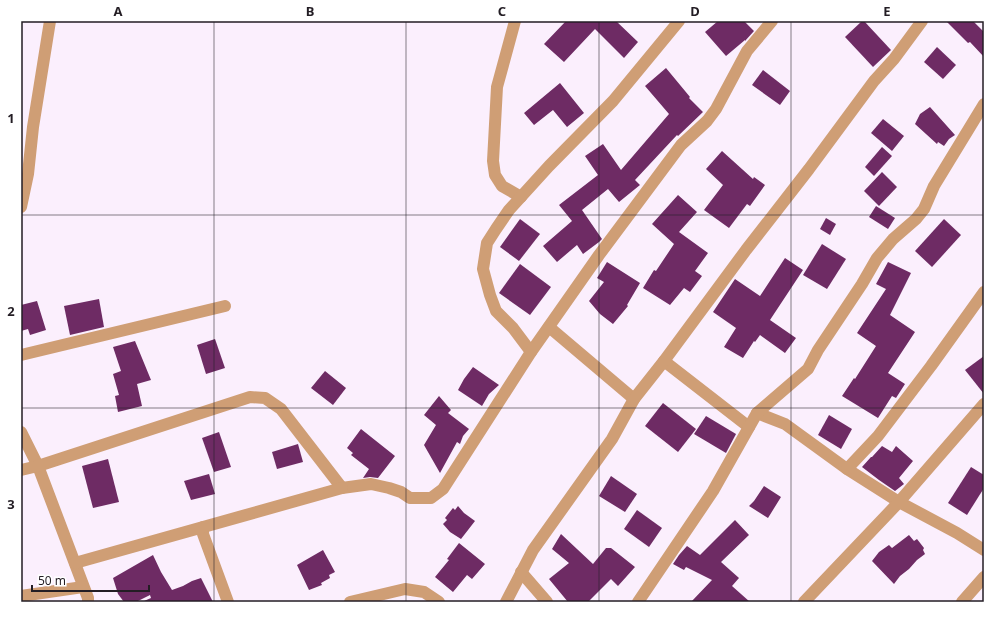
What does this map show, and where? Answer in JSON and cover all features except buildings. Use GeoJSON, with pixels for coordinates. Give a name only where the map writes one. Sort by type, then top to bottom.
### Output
{"type":"FeatureCollection","features":[{"type":"Feature","properties":{"kind":"street"},"geometry":{"type":"LineString","coordinates":[[21,208],[28,174],[33,127],[50,21]]}},
{"type":"Feature","properties":{"kind":"street"},"geometry":{"type":"LineString","coordinates":[[515,21],[497,88],[493,161],[495,175],[502,186],[521,197]]}},
{"type":"Feature","properties":{"kind":"street"},"geometry":{"type":"LineString","coordinates":[[530,352],[513,328],[496,311],[490,295],[484,269],[488,243],[505,216],[521,197],[612,101],[679,21]]}},
{"type":"Feature","properties":{"kind":"street"},"geometry":{"type":"LineString","coordinates":[[75,563],[342,488],[371,484],[401,492],[410,498],[431,498],[443,489],[530,352],[599,255],[681,145],[707,121],[716,109],[747,51],[772,21]]}},
{"type":"Feature","properties":{"kind":"street"},"geometry":{"type":"LineString","coordinates":[[506,602],[533,550],[612,439],[634,399],[874,81],[894,59],[922,21]]}},
{"type":"Feature","properties":{"kind":"street"},"geometry":{"type":"LineString","coordinates":[[638,602],[712,491],[757,413],[808,369],[818,350],[862,284],[877,258],[893,239],[916,219],[924,209],[934,186],[984,104]]}},
{"type":"Feature","properties":{"kind":"street"},"geometry":{"type":"LineString","coordinates":[[847,469],[878,436],[984,292]]}},
{"type":"Feature","properties":{"kind":"street"},"geometry":{"type":"LineString","coordinates":[[21,355],[225,306]]}},
{"type":"Feature","properties":{"kind":"street"},"geometry":{"type":"LineString","coordinates":[[549,327],[634,399]]}},
{"type":"Feature","properties":{"kind":"street"},"geometry":{"type":"LineString","coordinates":[[664,361],[749,427]]}},
{"type":"Feature","properties":{"kind":"street"},"geometry":{"type":"LineString","coordinates":[[21,470],[38,466],[250,397],[265,398],[281,409],[342,488]]}},
{"type":"Feature","properties":{"kind":"street"},"geometry":{"type":"LineString","coordinates":[[804,602],[899,502],[984,404]]}},
{"type":"Feature","properties":{"kind":"street"},"geometry":{"type":"LineString","coordinates":[[757,413],[785,424],[847,469],[899,502],[957,533],[984,550]]}},
{"type":"Feature","properties":{"kind":"street"},"geometry":{"type":"LineString","coordinates":[[21,432],[38,466],[84,587],[88,602]]}},
{"type":"Feature","properties":{"kind":"street"},"geometry":{"type":"LineString","coordinates":[[202,527],[203,534],[228,602]]}},
{"type":"Feature","properties":{"kind":"street"},"geometry":{"type":"LineString","coordinates":[[521,572],[547,602]]}},
{"type":"Feature","properties":{"kind":"street"},"geometry":{"type":"LineString","coordinates":[[962,602],[984,577]]}},
{"type":"Feature","properties":{"kind":"street"},"geometry":{"type":"LineString","coordinates":[[21,596],[84,587]]}},
{"type":"Feature","properties":{"kind":"street"},"geometry":{"type":"LineString","coordinates":[[350,602],[405,589],[424,592],[439,602]]}}]}
